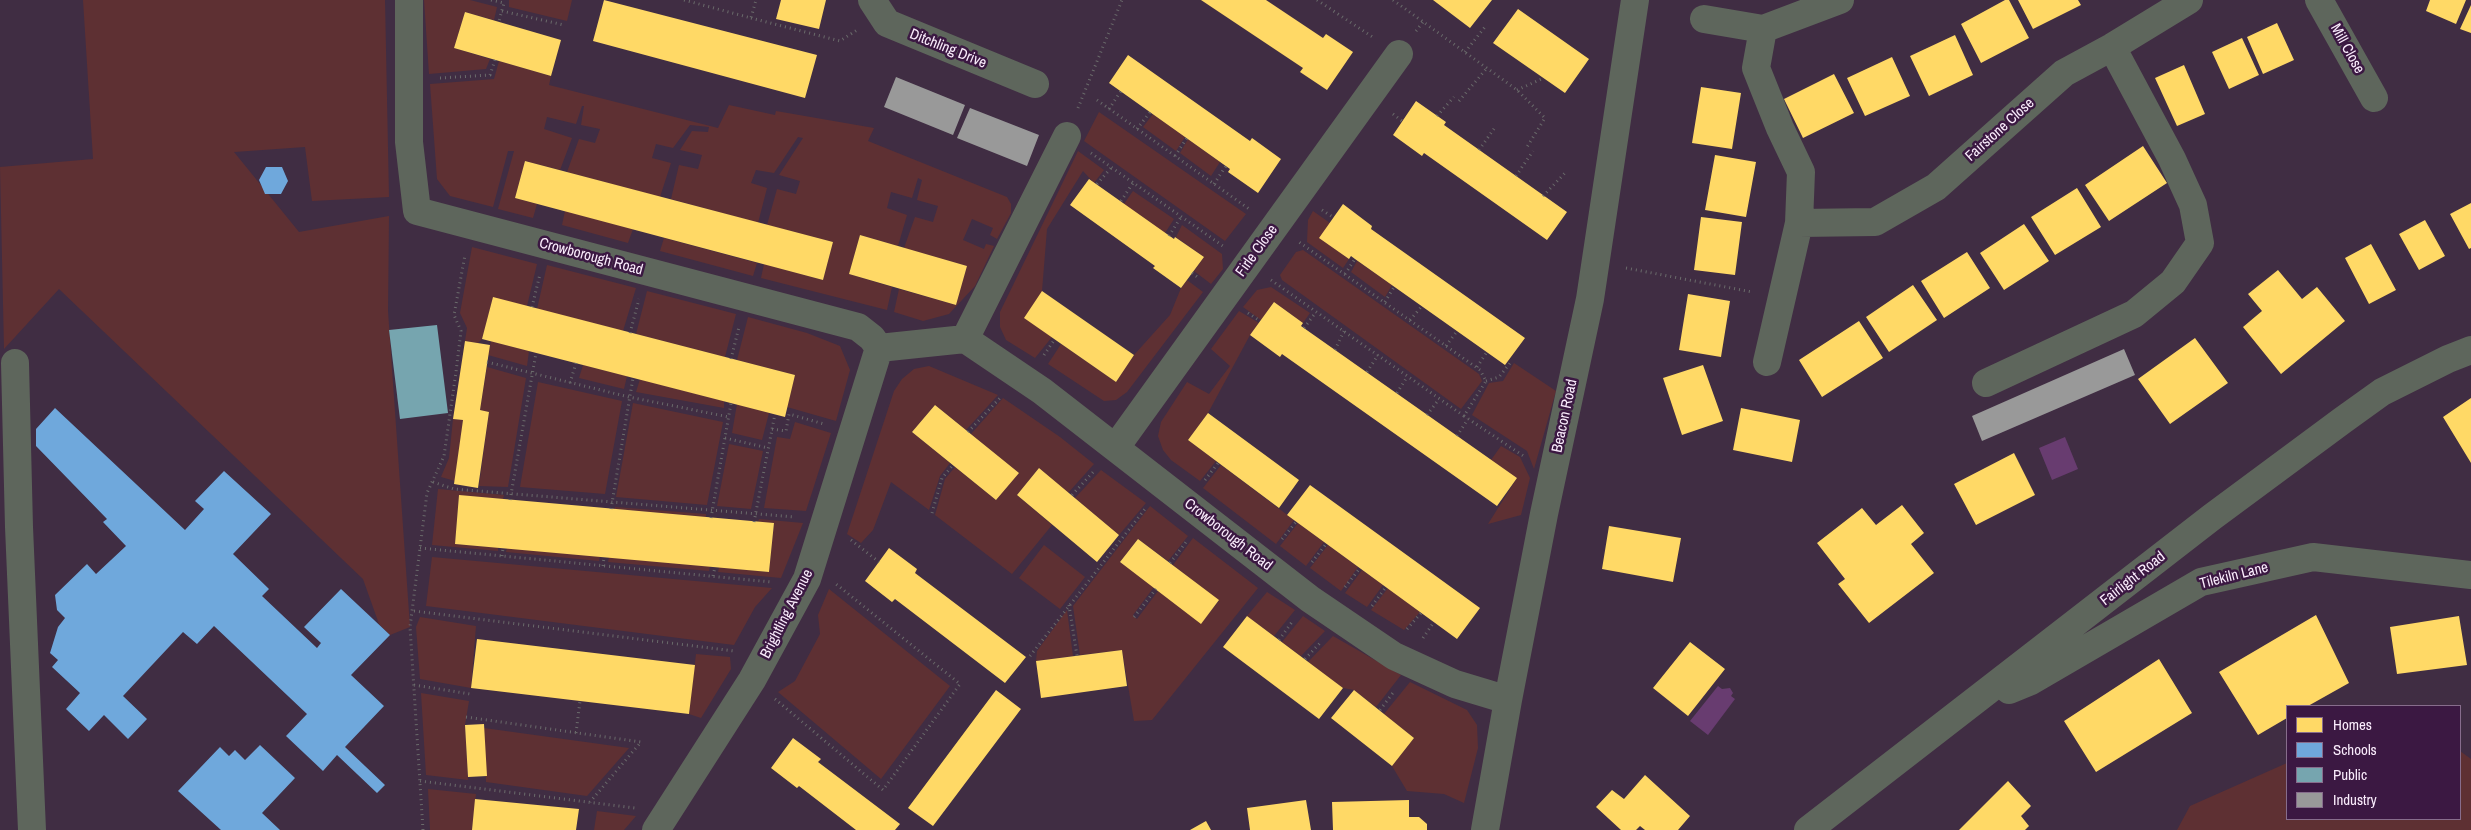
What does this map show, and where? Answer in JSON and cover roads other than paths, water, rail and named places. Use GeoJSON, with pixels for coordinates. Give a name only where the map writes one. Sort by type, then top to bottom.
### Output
{"type":"FeatureCollection","features":[{"type":"Feature","properties":{"kind":"street","name":"Crowborough Road"},"geometry":{"type":"LineString","coordinates":[[408,0],[409,142],[417,211],[858,327],[872,338],[879,348]]}},
{"type":"Feature","properties":{"kind":"street","name":"Beacon Road"},"geometry":{"type":"LineString","coordinates":[[1485,830],[1508,700],[1596,262],[1635,0]]}},
{"type":"Feature","properties":{"kind":"street"},"geometry":{"type":"LineString","coordinates":[[1704,19],[1763,29],[1840,0]]}},
{"type":"Feature","properties":{"kind":"street","name":"Fairstone Close"},"geometry":{"type":"LineString","coordinates":[[1800,223],[1874,222],[1936,187],[2064,73],[2112,47],[2189,0]]}},
{"type":"Feature","properties":{"kind":"street","name":"Mill Close"},"geometry":{"type":"LineString","coordinates":[[2319,0],[2374,98]]}},
{"type":"Feature","properties":{"kind":"street","name":"Ditchling Drive"},"geometry":{"type":"LineString","coordinates":[[876,7],[887,23],[1036,84]]}},
{"type":"Feature","properties":{"kind":"street"},"geometry":{"type":"LineString","coordinates":[[1763,29],[1756,68],[1780,128],[1801,172],[1800,223],[1767,362]]}},
{"type":"Feature","properties":{"kind":"street"},"geometry":{"type":"LineString","coordinates":[[1986,383],[2134,314],[2173,282],[2200,243],[2194,204],[2112,47]]}},
{"type":"Feature","properties":{"kind":"street","name":"Firle Close"},"geometry":{"type":"LineString","coordinates":[[1116,447],[1399,54]]}},
{"type":"Feature","properties":{"kind":"street"},"geometry":{"type":"LineString","coordinates":[[879,348],[965,340],[1075,142]]}},
{"type":"Feature","properties":{"kind":"street","name":"Crowborough Road"},"geometry":{"type":"LineString","coordinates":[[965,340],[1019,376],[1116,447],[1310,599],[1394,656],[1455,684],[1508,700]]}},
{"type":"Feature","properties":{"kind":"street","name":"Brightling Avenue"},"geometry":{"type":"LineString","coordinates":[[656,830],[752,680],[808,579],[879,348]]}},
{"type":"Feature","properties":{"kind":"street","name":"Fairlight Road"},"geometry":{"type":"LineString","coordinates":[[1808,830],[1967,709],[2212,517],[2382,392],[2448,359],[2471,350]]}},
{"type":"Feature","properties":{"kind":"street"},"geometry":{"type":"LineString","coordinates":[[14,363],[32,830]]}},
{"type":"Feature","properties":{"kind":"street","name":"Tilekiln Lane"},"geometry":{"type":"LineString","coordinates":[[1967,709],[2031,681],[2201,582],[2313,558],[2471,575]]}}]}
